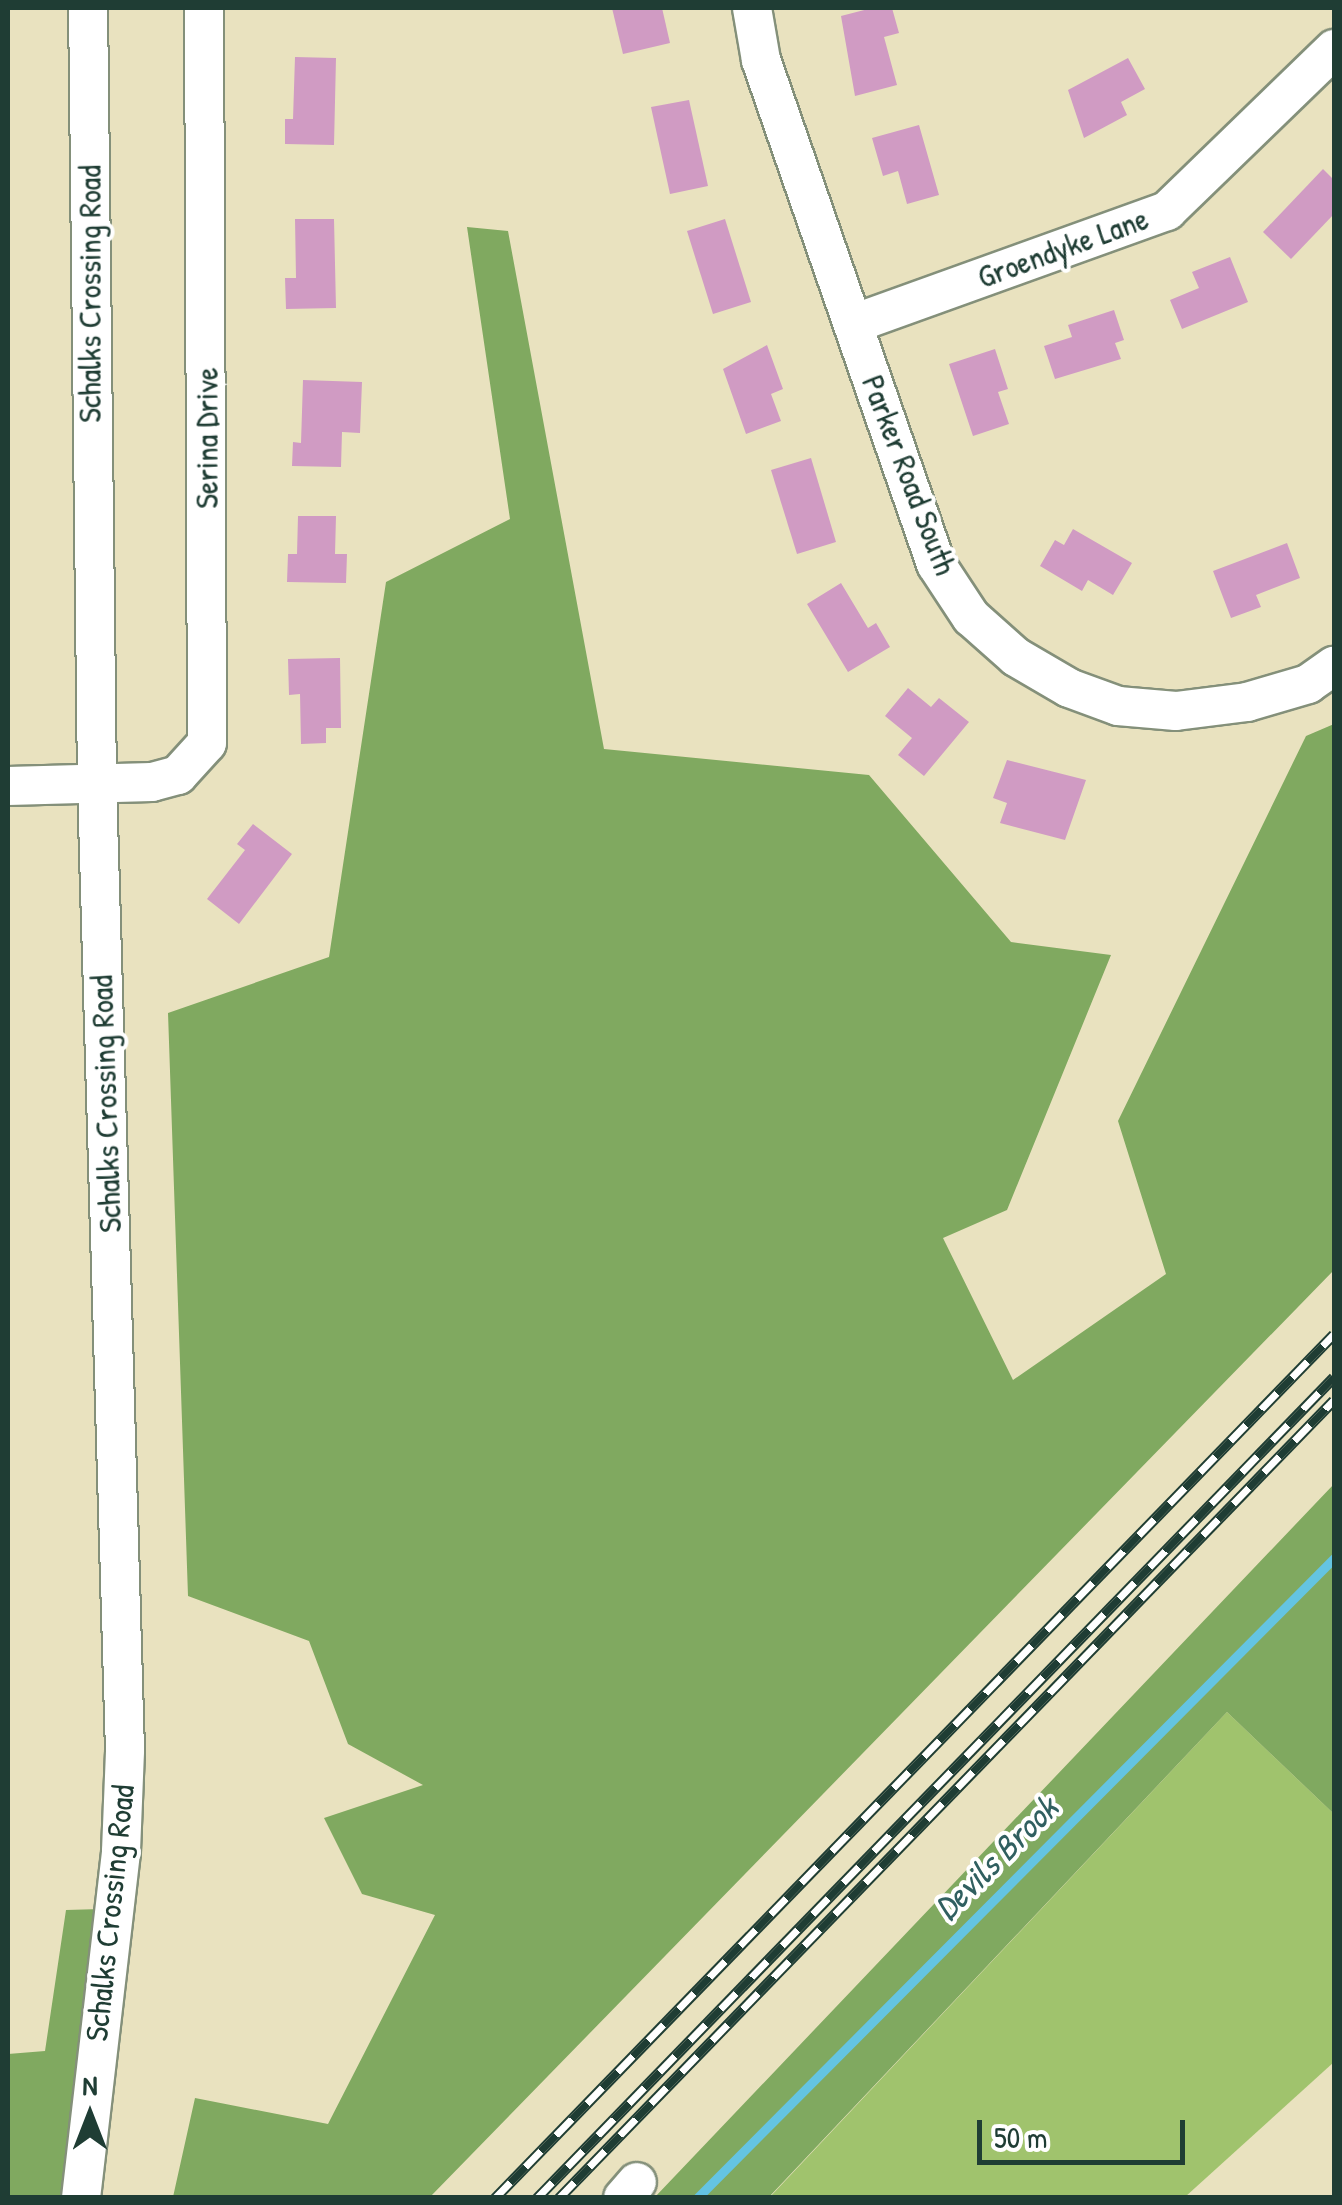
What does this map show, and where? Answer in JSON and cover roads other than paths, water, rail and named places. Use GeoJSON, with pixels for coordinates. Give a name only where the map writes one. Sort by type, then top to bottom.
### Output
{"type":"FeatureCollection","features":[{"type":"Feature","properties":{"kind":"street","name":"Schalks Crossing Road"},"geometry":{"type":"LineString","coordinates":[[81,2198],[125,1782],[97,784],[88,8]]}},
{"type":"Feature","properties":{"kind":"street","name":"Serina Drive"},"geometry":{"type":"LineString","coordinates":[[97,784],[178,775],[207,743],[211,724],[204,8]]}},
{"type":"Feature","properties":{"kind":"street","name":"Parker Road South"},"geometry":{"type":"LineString","coordinates":[[752,8],[761,60],[936,564],[971,617],[1016,657],[1069,688],[1118,706],[1176,710],[1246,702],[1308,684],[1334,666]]}},
{"type":"Feature","properties":{"kind":"street","name":"Groendyke Lane"},"geometry":{"type":"LineString","coordinates":[[853,324],[1167,211],[1334,48]]}},
{"type":"Feature","properties":{"kind":"street"},"geometry":{"type":"LineString","coordinates":[[8,786],[97,784]]}},
{"type":"Feature","properties":{"kind":"waterway","name":"Devils Brook"},"geometry":{"type":"LineString","coordinates":[[697,2198],[1334,1558]]}},
{"type":"Feature","properties":{"kind":"railway"},"geometry":{"type":"LineString","coordinates":[[495,2198],[1334,1334]]}},
{"type":"Feature","properties":{"kind":"railway"},"geometry":{"type":"LineString","coordinates":[[537,2198],[1334,1377]]}},
{"type":"Feature","properties":{"kind":"railway"},"geometry":{"type":"LineString","coordinates":[[559,2198],[1334,1400]]}}]}
